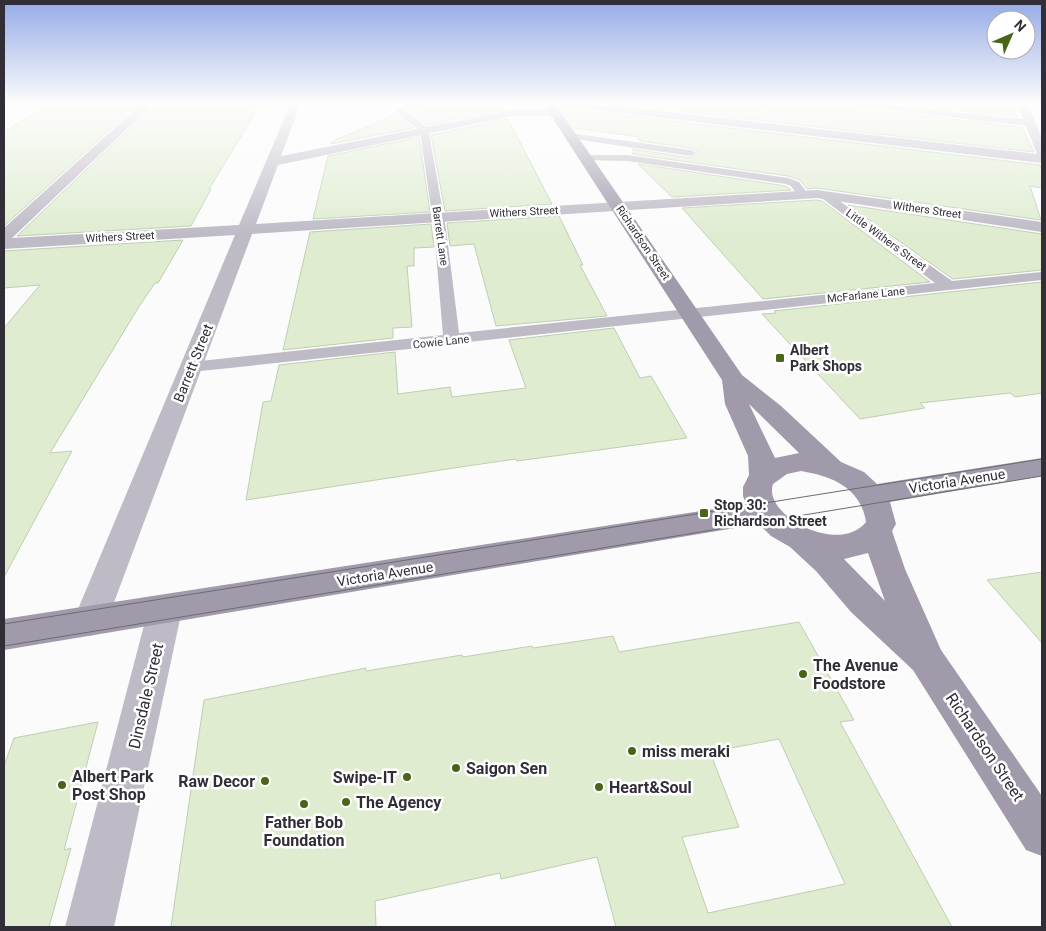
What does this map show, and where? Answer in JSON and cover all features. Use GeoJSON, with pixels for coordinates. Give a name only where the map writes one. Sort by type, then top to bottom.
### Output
{"type":"FeatureCollection","features":[{"type":"Feature","properties":{"kind":"street"},"geometry":{"type":"LineString","coordinates":[[4,237],[100,148]]}},
{"type":"Feature","properties":{"kind":"street","name":"Barrett Street"},"geometry":{"type":"LineString","coordinates":[[90,621],[278,148]]}},
{"type":"Feature","properties":{"kind":"street"},"geometry":{"type":"LineString","coordinates":[[273,162],[342,148]]}},
{"type":"Feature","properties":{"kind":"street","name":"Richardson Street"},"geometry":{"type":"LineString","coordinates":[[579,148],[734,380],[760,400],[797,438],[831,468]]}},
{"type":"Feature","properties":{"kind":"street"},"geometry":{"type":"LineString","coordinates":[[947,148],[1042,160]]}},
{"type":"Feature","properties":{"kind":"street","name":"Withers Street"},"geometry":{"type":"LineString","coordinates":[[4,244],[823,194],[1042,227]]}},
{"type":"Feature","properties":{"kind":"street","name":"Richardson Street"},"geometry":{"type":"LineString","coordinates":[[734,380],[736,403],[760,452],[764,464],[763,475]]}},
{"type":"Feature","properties":{"kind":"street"},"geometry":{"type":"LineString","coordinates":[[792,463],[811,463],[831,468],[857,481],[871,494],[878,503],[881,524],[877,532],[863,543],[840,547],[814,544],[801,539],[782,528],[766,512],[761,504],[758,488],[763,475],[775,467],[792,463]]}},
{"type":"Feature","properties":{"kind":"street","name":"Victoria Avenue"},"geometry":{"type":"LineString","coordinates":[[871,494],[1042,466]]}},
{"type":"Feature","properties":{"kind":"street","name":"Victoria Avenue"},"geometry":{"type":"LineString","coordinates":[[4,635],[766,512]]}},
{"type":"Feature","properties":{"kind":"street","name":"Richardson Street"},"geometry":{"type":"LineString","coordinates":[[877,532],[889,569],[927,660],[1042,834]]}},
{"type":"Feature","properties":{"kind":"street","name":"Richardson Street"},"geometry":{"type":"LineString","coordinates":[[801,539],[827,562],[885,623],[927,660]]}},
{"type":"Feature","properties":{"kind":"street","name":"Dinsdale Street"},"geometry":{"type":"LineString","coordinates":[[89,927],[166,610]]}},
{"type":"Feature","properties":{"kind":"lane","name":"Barrett Lane"},"geometry":{"type":"LineString","coordinates":[[428,148],[438,217],[452,341]]}},
{"type":"Feature","properties":{"kind":"lane"},"geometry":{"type":"LineString","coordinates":[[659,148],[691,153]]}},
{"type":"Feature","properties":{"kind":"lane"},"geometry":{"type":"LineString","coordinates":[[586,158],[627,158],[788,182],[794,184],[803,195]]}},
{"type":"Feature","properties":{"kind":"lane","name":"Little Withers Street"},"geometry":{"type":"LineString","coordinates":[[823,194],[949,286]]}},
{"type":"Feature","properties":{"kind":"lane","name":"McFarlane Lane"},"geometry":{"type":"LineString","coordinates":[[690,314],[1042,276]]}},
{"type":"Feature","properties":{"kind":"lane","name":"Cowie Lane"},"geometry":{"type":"LineString","coordinates":[[191,367],[452,341],[690,314]]}},
{"type":"Feature","properties":{"kind":"building"},"geometry":{"type":"Polygon","coordinates":[[[4,148],[89,148],[4,226],[4,148]]]}},
{"type":"Feature","properties":{"kind":"building"},"geometry":{"type":"Polygon","coordinates":[[[109,148],[234,148],[209,189],[211,189],[191,226],[17,236],[109,148]]]}},
{"type":"Feature","properties":{"kind":"building"},"geometry":{"type":"Polygon","coordinates":[[[364,148],[421,148],[430,212],[313,219],[328,156],[364,148]]]}},
{"type":"Feature","properties":{"kind":"building"},"geometry":{"type":"Polygon","coordinates":[[[433,148],[523,148],[552,204],[445,211],[433,148]]]}},
{"type":"Feature","properties":{"kind":"building"},"geometry":{"type":"Polygon","coordinates":[[[692,148],[901,148],[1040,165],[1042,170],[1042,188],[1030,186],[1041,220],[817,188],[807,189],[800,180],[788,176],[632,154],[635,150],[632,149],[691,158],[698,152],[692,148]]]}},
{"type":"Feature","properties":{"kind":"building"},"geometry":{"type":"Polygon","coordinates":[[[1003,148],[1032,148],[1034,152],[1003,148]]]}},
{"type":"Feature","properties":{"kind":"building"},"geometry":{"type":"Polygon","coordinates":[[[638,164],[786,186],[791,190],[672,197],[638,164]]]}},
{"type":"Feature","properties":{"kind":"building"},"geometry":{"type":"Polygon","coordinates":[[[822,201],[930,282],[763,299],[682,208],[822,201]]]}},
{"type":"Feature","properties":{"kind":"building"},"geometry":{"type":"Polygon","coordinates":[[[848,205],[1042,234],[1042,270],[953,279],[848,205]]]}},
{"type":"Feature","properties":{"kind":"building"},"geometry":{"type":"Polygon","coordinates":[[[559,216],[583,265],[580,265],[607,316],[496,326],[474,244],[450,246],[447,223],[559,216]]]}},
{"type":"Feature","properties":{"kind":"building"},"geometry":{"type":"Polygon","coordinates":[[[431,224],[434,247],[414,248],[414,266],[407,266],[412,327],[393,328],[393,338],[283,350],[310,232],[431,224]]]}},
{"type":"Feature","properties":{"kind":"building"},"geometry":{"type":"Polygon","coordinates":[[[183,240],[158,283],[155,283],[140,305],[50,453],[72,451],[4,577],[4,328],[40,285],[4,288],[4,251],[183,240]]]}},
{"type":"Feature","properties":{"kind":"building"},"geometry":{"type":"Polygon","coordinates":[[[1042,282],[1042,393],[1015,397],[1010,393],[920,403],[925,408],[860,419],[762,314],[776,313],[774,311],[1042,282]]]}},
{"type":"Feature","properties":{"kind":"building"},"geometry":{"type":"Polygon","coordinates":[[[614,328],[640,378],[651,376],[687,438],[517,461],[516,459],[246,500],[263,402],[271,401],[279,365],[395,352],[398,394],[450,387],[452,397],[526,388],[509,340],[614,328]]]}},
{"type":"Feature","properties":{"kind":"building"},"geometry":{"type":"Polygon","coordinates":[[[1042,572],[1042,643],[987,580],[1042,572]]]}},
{"type":"Feature","properties":{"kind":"building"},"geometry":{"type":"Polygon","coordinates":[[[799,622],[854,720],[840,722],[952,927],[616,927],[597,857],[501,879],[500,873],[375,901],[376,927],[171,927],[204,700],[366,668],[366,671],[462,655],[463,657],[613,636],[619,652],[799,622]],[[779,739],[710,752],[739,827],[682,837],[708,913],[845,884],[779,739]]]}},
{"type":"Feature","properties":{"kind":"building"},"geometry":{"type":"Polygon","coordinates":[[[98,722],[64,850],[71,848],[49,927],[4,927],[4,766],[14,738],[98,722]]]}},
{"type":"Feature","properties":{"kind":"tram line"},"geometry":{"type":"LineString","coordinates":[[4,624],[1042,459]]}},
{"type":"Feature","properties":{"kind":"tram line"},"geometry":{"type":"LineString","coordinates":[[4,646],[1042,476]]}},
{"type":"Feature","properties":{"kind":"place","name":"Albert Park Shops"},"geometry":{"type":"Point","coordinates":[780,358]}},
{"type":"Feature","properties":{"kind":"place","name":"Stop 30: Richardson Street"},"geometry":{"type":"Point","coordinates":[704,513]}},
{"type":"Feature","properties":{"kind":"place","name":"The Avenue Foodstore"},"geometry":{"type":"Point","coordinates":[803,674]}},
{"type":"Feature","properties":{"kind":"place","name":"miss meraki"},"geometry":{"type":"Point","coordinates":[632,751]}},
{"type":"Feature","properties":{"kind":"place","name":"Saigon Sen"},"geometry":{"type":"Point","coordinates":[456,768]}},
{"type":"Feature","properties":{"kind":"place","name":"Swipe-IT"},"geometry":{"type":"Point","coordinates":[407,777]}},
{"type":"Feature","properties":{"kind":"place","name":"Raw Decor"},"geometry":{"type":"Point","coordinates":[265,781]}},
{"type":"Feature","properties":{"kind":"place","name":"Albert Park Post Shop"},"geometry":{"type":"Point","coordinates":[62,785]}},
{"type":"Feature","properties":{"kind":"place","name":"Heart&Soul"},"geometry":{"type":"Point","coordinates":[599,787]}},
{"type":"Feature","properties":{"kind":"place","name":"The Agency"},"geometry":{"type":"Point","coordinates":[346,802]}},
{"type":"Feature","properties":{"kind":"place","name":"Father Bob Foundation"},"geometry":{"type":"Point","coordinates":[304,804]}}]}
